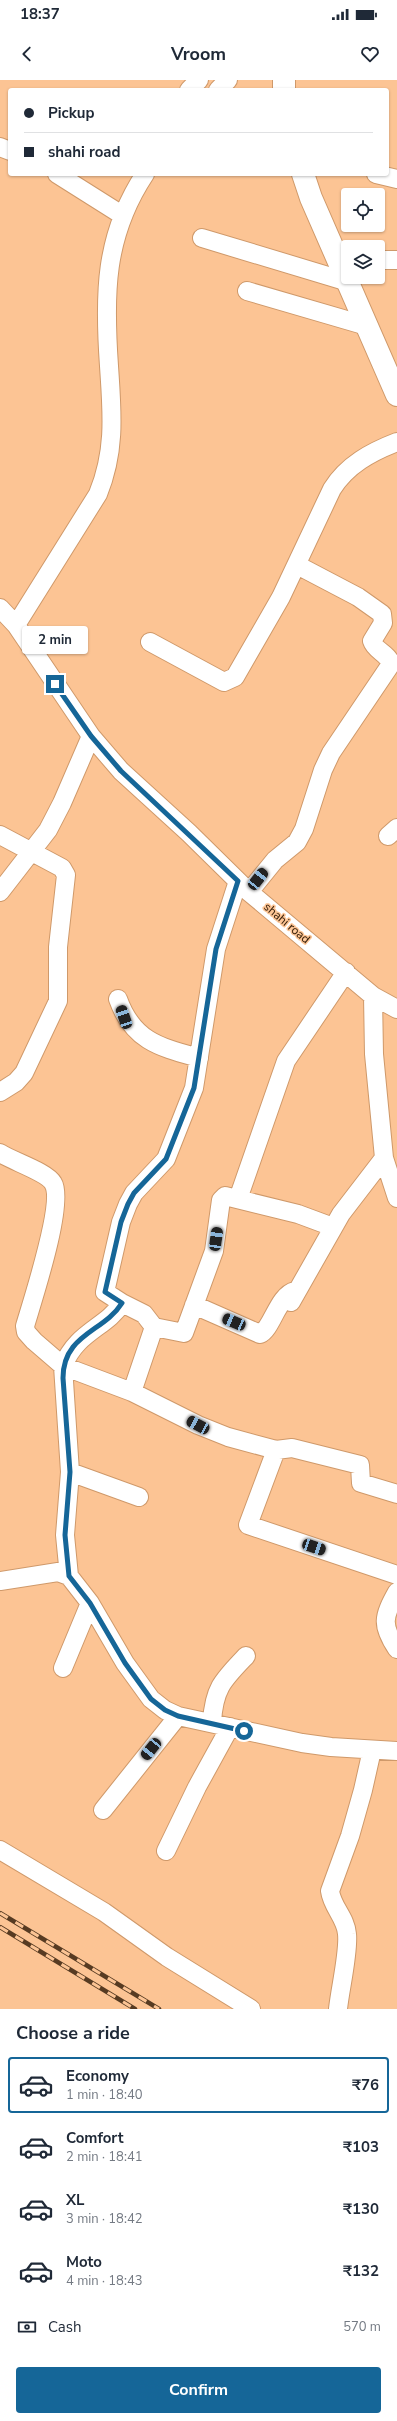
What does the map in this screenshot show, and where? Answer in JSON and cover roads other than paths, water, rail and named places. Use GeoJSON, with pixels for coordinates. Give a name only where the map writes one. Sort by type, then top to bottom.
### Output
{"type":"FeatureCollection","features":[{"type":"Feature","properties":{"kind":"main road"},"geometry":{"type":"LineString","coordinates":[[304,176],[311,198],[341,255]]}},
{"type":"Feature","properties":{"kind":"main road"},"geometry":{"type":"LineString","coordinates":[[349,284],[397,395]]}},
{"type":"Feature","properties":{"kind":"street"},"geometry":{"type":"LineString","coordinates":[[191,88],[199,80]]}},
{"type":"Feature","properties":{"kind":"street"},"geometry":{"type":"LineString","coordinates":[[220,88],[228,80]]}},
{"type":"Feature","properties":{"kind":"street"},"geometry":{"type":"LineString","coordinates":[[59,176],[122,215]]}},
{"type":"Feature","properties":{"kind":"street"},"geometry":{"type":"LineString","coordinates":[[16,625],[98,494],[107,474],[112,450],[106,313],[107,277],[113,243],[122,215],[144,176]]}},
{"type":"Feature","properties":{"kind":"street"},"geometry":{"type":"LineString","coordinates":[[386,176],[397,178]]}},
{"type":"Feature","properties":{"kind":"street"},"geometry":{"type":"LineString","coordinates":[[202,238],[341,280]]}},
{"type":"Feature","properties":{"kind":"street"},"geometry":{"type":"LineString","coordinates":[[385,260],[397,260]]}},
{"type":"Feature","properties":{"kind":"street"},"geometry":{"type":"LineString","coordinates":[[247,291],[367,326]]}},
{"type":"Feature","properties":{"kind":"street"},"geometry":{"type":"LineString","coordinates":[[150,642],[224,682],[235,678],[297,565],[340,475],[357,462],[397,442]]}},
{"type":"Feature","properties":{"kind":"street"},"geometry":{"type":"LineString","coordinates":[[297,565],[358,597],[384,616],[383,623],[372,641],[373,644],[388,658],[391,664],[331,753],[322,770],[304,829],[297,842],[243,886],[216,949],[194,1088],[171,1151],[161,1166],[134,1193],[121,1222],[105,1292],[122,1303],[144,1314],[154,1327],[184,1333],[214,1251],[221,1200],[224,1196],[298,1214],[334,1226]]}},
{"type":"Feature","properties":{"kind":"street","name":"shahi road"},"geometry":{"type":"LineString","coordinates":[[0,608],[16,625],[91,736],[146,796],[189,833],[243,886],[373,996],[397,1009]]}},
{"type":"Feature","properties":{"kind":"street"},"geometry":{"type":"LineString","coordinates":[[0,892],[33,851],[62,803],[91,736]]}},
{"type":"Feature","properties":{"kind":"street"},"geometry":{"type":"LineString","coordinates":[[0,835],[33,851],[62,868],[66,875],[58,947],[58,1001],[24,1073],[16,1082],[0,1092]]}},
{"type":"Feature","properties":{"kind":"street"},"geometry":{"type":"LineString","coordinates":[[238,1199],[286,1061],[346,972]]}},
{"type":"Feature","properties":{"kind":"street"},"geometry":{"type":"LineString","coordinates":[[373,996],[374,1054],[384,1158],[397,1198]]}},
{"type":"Feature","properties":{"kind":"street"},"geometry":{"type":"LineString","coordinates":[[118,999],[124,1017],[148,1040],[162,1047],[198,1058]]}},
{"type":"Feature","properties":{"kind":"street"},"geometry":{"type":"LineString","coordinates":[[0,1153],[49,1178],[56,1189],[56,1202],[44,1264],[25,1326],[26,1332],[34,1341],[63,1366],[132,1392],[198,1425],[228,1437],[276,1450],[292,1448],[360,1465],[361,1482],[397,1494]]}},
{"type":"Feature","properties":{"kind":"street"},"geometry":{"type":"LineString","coordinates":[[194,1305],[260,1334],[265,1331],[272,1317],[290,1292],[294,1296],[334,1226],[384,1158]]}},
{"type":"Feature","properties":{"kind":"street"},"geometry":{"type":"LineString","coordinates":[[69,1576],[65,1535],[70,1472],[63,1366],[67,1356],[79,1340],[122,1303]]}},
{"type":"Feature","properties":{"kind":"street"},"geometry":{"type":"LineString","coordinates":[[132,1392],[154,1327]]}},
{"type":"Feature","properties":{"kind":"street"},"geometry":{"type":"LineString","coordinates":[[276,1450],[248,1524],[397,1575]]}},
{"type":"Feature","properties":{"kind":"street"},"geometry":{"type":"LineString","coordinates":[[70,1472],[139,1497]]}},
{"type":"Feature","properties":{"kind":"street"},"geometry":{"type":"LineString","coordinates":[[0,1581],[58,1572],[69,1576],[90,1603],[125,1663],[151,1699],[165,1710],[178,1716],[212,1722],[230,1728],[309,1744],[397,1751]]}},
{"type":"Feature","properties":{"kind":"street"},"geometry":{"type":"LineString","coordinates":[[397,1592],[385,1616],[385,1627],[397,1649]]}},
{"type":"Feature","properties":{"kind":"street"},"geometry":{"type":"LineString","coordinates":[[63,1668],[90,1603]]}},
{"type":"Feature","properties":{"kind":"street"},"geometry":{"type":"LineString","coordinates":[[212,1722],[214,1698],[219,1688],[246,1656]]}},
{"type":"Feature","properties":{"kind":"street"},"geometry":{"type":"LineString","coordinates":[[103,1810],[178,1716]]}},
{"type":"Feature","properties":{"kind":"street"},"geometry":{"type":"LineString","coordinates":[[166,1851],[197,1786],[230,1728]]}},
{"type":"Feature","properties":{"kind":"street"},"geometry":{"type":"LineString","coordinates":[[338,2009],[347,1934],[344,1919],[331,1899],[330,1891],[364,1790],[372,1750]]}},
{"type":"Feature","properties":{"kind":"street"},"geometry":{"type":"LineString","coordinates":[[0,1850],[104,1912],[167,1957],[251,2009]]}},
{"type":"Feature","properties":{"kind":"railway"},"geometry":{"type":"LineString","coordinates":[[0,1913],[159,2009]]}},
{"type":"Feature","properties":{"kind":"railway"},"geometry":{"type":"LineString","coordinates":[[0,1927],[135,2009]]}}]}
